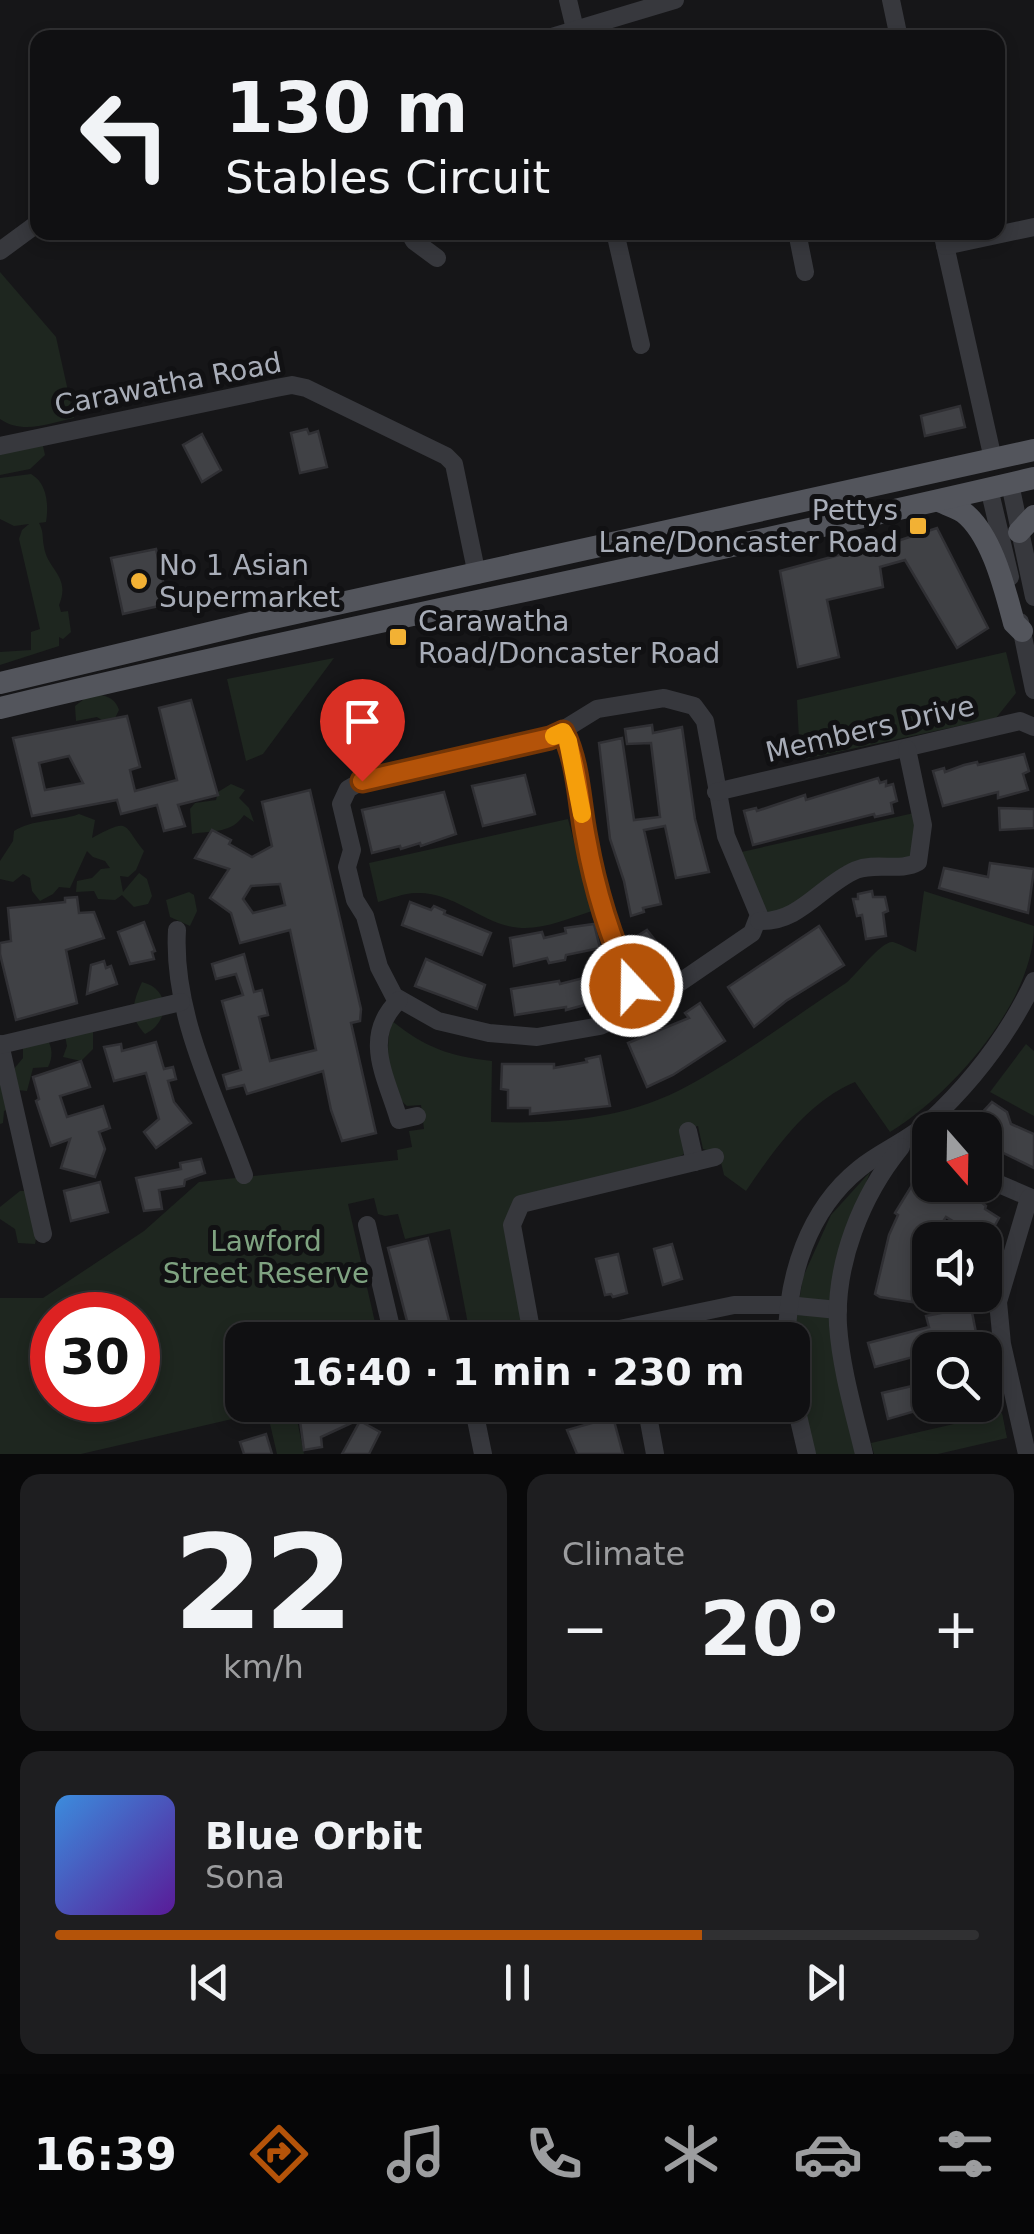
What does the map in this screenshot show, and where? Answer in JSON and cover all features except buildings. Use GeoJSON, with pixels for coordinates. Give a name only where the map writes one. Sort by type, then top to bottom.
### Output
{"type":"FeatureCollection","features":[{"type":"Feature","properties":{"kind":"main road"},"geometry":{"type":"LineString","coordinates":[[0,708],[1034,450]]}},
{"type":"Feature","properties":{"kind":"main road"},"geometry":{"type":"LineString","coordinates":[[993,459],[1000,486]]}},
{"type":"Feature","properties":{"kind":"main road"},"geometry":{"type":"LineString","coordinates":[[0,683],[256,622],[480,587],[941,502],[1034,478]]}},
{"type":"Feature","properties":{"kind":"main road"},"geometry":{"type":"LineString","coordinates":[[941,502],[963,512],[975,527],[993,558],[1014,623],[1022,631]]}},
{"type":"Feature","properties":{"kind":"street"},"geometry":{"type":"LineString","coordinates":[[568,0],[571,30]]}},
{"type":"Feature","properties":{"kind":"street"},"geometry":{"type":"LineString","coordinates":[[580,30],[674,0]]}},
{"type":"Feature","properties":{"kind":"street"},"geometry":{"type":"LineString","coordinates":[[890,0],[897,30]]}},
{"type":"Feature","properties":{"kind":"street"},"geometry":{"type":"LineString","coordinates":[[1005,231],[1034,227]]}},
{"type":"Feature","properties":{"kind":"street"},"geometry":{"type":"LineString","coordinates":[[0,251],[30,229]]}},
{"type":"Feature","properties":{"kind":"street"},"geometry":{"type":"LineString","coordinates":[[414,240],[437,258]]}},
{"type":"Feature","properties":{"kind":"street"},"geometry":{"type":"LineString","coordinates":[[617,240],[641,345]]}},
{"type":"Feature","properties":{"kind":"street"},"geometry":{"type":"LineString","coordinates":[[799,240],[806,272]]}},
{"type":"Feature","properties":{"kind":"street"},"geometry":{"type":"LineString","coordinates":[[944,240],[993,459]]}},
{"type":"Feature","properties":{"kind":"street","name":"Carawatha Road"},"geometry":{"type":"LineString","coordinates":[[0,446],[276,388],[306,388],[446,456],[454,464],[480,587]]}},
{"type":"Feature","properties":{"kind":"street"},"geometry":{"type":"LineString","coordinates":[[1000,486],[1026,524],[1034,598]]}},
{"type":"Feature","properties":{"kind":"street"},"geometry":{"type":"LineString","coordinates":[[1000,486],[1034,690]]}},
{"type":"Feature","properties":{"kind":"street"},"geometry":{"type":"LineString","coordinates":[[648,699],[694,706],[705,720],[716,792],[730,847],[758,921],[747,939],[644,1007],[600,1026],[537,1037],[455,1026],[422,1014],[399,1000],[385,984],[365,916],[355,900],[348,867],[352,850],[342,815],[343,795],[362,781],[563,732],[597,709],[648,699]]}},
{"type":"Feature","properties":{"kind":"street","name":"Members Drive"},"geometry":{"type":"LineString","coordinates":[[716,792],[1020,721],[1034,726]]}},
{"type":"Feature","properties":{"kind":"street"},"geometry":{"type":"LineString","coordinates":[[563,732],[573,759],[586,841],[602,902],[628,978],[644,1007]]}},
{"type":"Feature","properties":{"kind":"street"},"geometry":{"type":"LineString","coordinates":[[758,921],[778,920],[795,913],[861,868],[916,863],[922,849],[923,825],[907,749]]}},
{"type":"Feature","properties":{"kind":"street"},"geometry":{"type":"LineString","coordinates":[[177,930],[175,962],[181,1002],[244,1176]]}},
{"type":"Feature","properties":{"kind":"street"},"geometry":{"type":"LineString","coordinates":[[943,1112],[983,1064],[1034,981]]}},
{"type":"Feature","properties":{"kind":"street"},"geometry":{"type":"LineString","coordinates":[[399,1000],[377,1035],[406,1124]]}},
{"type":"Feature","properties":{"kind":"street"},"geometry":{"type":"LineString","coordinates":[[43,1234],[0,1044],[181,1002]]}},
{"type":"Feature","properties":{"kind":"street"},"geometry":{"type":"LineString","coordinates":[[688,1131],[695,1162]]}},
{"type":"Feature","properties":{"kind":"street"},"geometry":{"type":"LineString","coordinates":[[788,1322],[802,1251],[831,1198],[859,1168],[912,1136]]}},
{"type":"Feature","properties":{"kind":"street"},"geometry":{"type":"LineString","coordinates":[[864,1454],[844,1367],[838,1310],[842,1272],[855,1228],[882,1172],[907,1139]]}},
{"type":"Feature","properties":{"kind":"street"},"geometry":{"type":"LineString","coordinates":[[530,1322],[512,1224],[522,1204],[715,1158]]}},
{"type":"Feature","properties":{"kind":"street"},"geometry":{"type":"LineString","coordinates":[[1002,1185],[1032,1198],[998,1302],[1002,1344],[1027,1454]]}},
{"type":"Feature","properties":{"kind":"street"},"geometry":{"type":"LineString","coordinates":[[367,1225],[390,1322]]}},
{"type":"Feature","properties":{"kind":"street"},"geometry":{"type":"LineString","coordinates":[[674,1322],[734,1305],[838,1310]]}},
{"type":"Feature","properties":{"kind":"street"},"geometry":{"type":"LineString","coordinates":[[476,1422],[483,1454]]}},
{"type":"Feature","properties":{"kind":"street"},"geometry":{"type":"LineString","coordinates":[[649,1422],[655,1454]]}},
{"type":"Feature","properties":{"kind":"street"},"geometry":{"type":"LineString","coordinates":[[800,1422],[807,1454]]}},
{"type":"Feature","properties":{"kind":"green space"},"geometry":{"type":"Polygon","coordinates":[[[0,272],[56,337],[74,418],[27,427],[0,419],[0,272]]]}},
{"type":"Feature","properties":{"kind":"green space"},"geometry":{"type":"Polygon","coordinates":[[[0,442],[43,446],[45,455],[30,469],[0,475],[0,442]]]}},
{"type":"Feature","properties":{"kind":"green space"},"geometry":{"type":"Polygon","coordinates":[[[31,474],[46,495],[46,522],[39,523],[46,555],[61,580],[59,605],[61,612],[68,611],[71,632],[63,639],[59,637],[59,646],[0,665],[0,652],[31,650],[31,632],[40,629],[19,539],[29,524],[14,526],[0,519],[0,478],[31,474]]]}},
{"type":"Feature","properties":{"kind":"green space"},"geometry":{"type":"Polygon","coordinates":[[[1006,652],[1016,693],[996,718],[800,760],[797,700],[1006,652]]]}},
{"type":"Feature","properties":{"kind":"green space"},"geometry":{"type":"Polygon","coordinates":[[[334,658],[263,754],[246,761],[227,679],[334,658]]]}},
{"type":"Feature","properties":{"kind":"green space"},"geometry":{"type":"Polygon","coordinates":[[[92,693],[114,702],[119,710],[114,720],[105,722],[97,717],[76,721],[75,706],[92,693]]]}},
{"type":"Feature","properties":{"kind":"green space"},"geometry":{"type":"Polygon","coordinates":[[[231,784],[245,790],[239,798],[249,808],[254,822],[244,815],[227,828],[192,834],[190,809],[195,803],[216,800],[218,792],[231,784]]]}},
{"type":"Feature","properties":{"kind":"green space"},"geometry":{"type":"Polygon","coordinates":[[[914,813],[915,854],[902,860],[867,859],[842,867],[837,876],[775,916],[766,911],[737,853],[914,813]]]}},
{"type":"Feature","properties":{"kind":"green space"},"geometry":{"type":"Polygon","coordinates":[[[79,814],[95,820],[92,838],[113,827],[128,829],[144,851],[136,870],[128,877],[120,876],[123,892],[139,873],[147,879],[152,896],[148,904],[134,907],[122,895],[115,900],[98,899],[94,891],[76,892],[77,881],[110,868],[87,851],[70,888],[59,887],[40,901],[32,891],[30,878],[23,874],[13,882],[0,879],[0,861],[13,841],[14,831],[79,814]]]}},
{"type":"Feature","properties":{"kind":"green space"},"geometry":{"type":"Polygon","coordinates":[[[568,819],[592,911],[548,925],[522,928],[495,922],[430,894],[407,894],[378,902],[369,863],[568,819]]]}},
{"type":"Feature","properties":{"kind":"green space","name":"Lawford Street Reserve"},"geometry":{"type":"Polygon","coordinates":[[[924,891],[1034,926],[1020,985],[985,1044],[938,1095],[890,1132],[855,1082],[807,1114],[746,1191],[724,1175],[719,1154],[703,1149],[698,1126],[681,1130],[684,1154],[677,1158],[519,1199],[524,1322],[468,1322],[450,1229],[405,1239],[398,1214],[378,1214],[374,1198],[348,1204],[375,1322],[225,1322],[225,1421],[81,1454],[0,1454],[0,1298],[30,1298],[30,1422],[160,1422],[160,1292],[52,1292],[144,1231],[199,1182],[398,1160],[397,1150],[412,1147],[409,1131],[424,1129],[421,1105],[407,1106],[391,1078],[388,1042],[392,1021],[439,1049],[492,1061],[491,1122],[586,1118],[656,1101],[700,1079],[846,983],[888,943],[916,952],[924,891]]]}},
{"type":"Feature","properties":{"kind":"green space"},"geometry":{"type":"Polygon","coordinates":[[[189,892],[194,895],[197,911],[190,926],[170,917],[166,900],[189,892]]]}},
{"type":"Feature","properties":{"kind":"green space"},"geometry":{"type":"Polygon","coordinates":[[[142,982],[158,991],[164,1006],[159,1022],[145,1034],[136,1021],[134,1009],[142,982]]]}},
{"type":"Feature","properties":{"kind":"green space"},"geometry":{"type":"Polygon","coordinates":[[[82,1029],[93,1032],[93,1049],[81,1061],[63,1057],[65,1036],[82,1029]]]}},
{"type":"Feature","properties":{"kind":"green space"},"geometry":{"type":"Polygon","coordinates":[[[46,1038],[51,1052],[48,1067],[33,1068],[27,1091],[17,1090],[21,1104],[4,1111],[0,1124],[0,1069],[8,1076],[23,1058],[23,1048],[46,1038]]]}},
{"type":"Feature","properties":{"kind":"green space"},"geometry":{"type":"Polygon","coordinates":[[[1026,1044],[1034,1051],[1034,1116],[990,1092],[1026,1044]]]}},
{"type":"Feature","properties":{"kind":"green space"},"geometry":{"type":"Polygon","coordinates":[[[870,1172],[836,1265],[858,1454],[813,1454],[805,1422],[810,1422],[810,1322],[796,1322],[803,1277],[831,1215],[870,1172]]]}},
{"type":"Feature","properties":{"kind":"green space"},"geometry":{"type":"Polygon","coordinates":[[[20,1191],[28,1191],[37,1233],[35,1244],[18,1243],[15,1229],[0,1219],[0,1207],[20,1191]]]}},
{"type":"Feature","properties":{"kind":"green space"},"geometry":{"type":"Polygon","coordinates":[[[1002,1413],[1007,1438],[938,1454],[874,1454],[871,1443],[963,1422],[1002,1422],[1002,1413]]]}},
{"type":"Feature","properties":{"kind":"green space"},"geometry":{"type":"Polygon","coordinates":[[[270,1422],[297,1422],[304,1454],[277,1454],[270,1422]]]}},
{"type":"Feature","properties":{"kind":"slow traffic"},"geometry":{"type":"LineString","coordinates":[[554,736],[563,732],[568,741],[582,814]]}},
{"type":"Feature","properties":{"kind":"place","name":"Pettys Lane/Doncaster Road"},"geometry":{"type":"Point","coordinates":[918,526]}},
{"type":"Feature","properties":{"kind":"place","name":"No 1 Asian Supermarket"},"geometry":{"type":"Point","coordinates":[139,581]}},
{"type":"Feature","properties":{"kind":"place","name":"Carawatha Road/Doncaster Road"},"geometry":{"type":"Point","coordinates":[398,637]}},
{"type":"Feature","properties":{"kind":"route"},"geometry":{"type":"LineString","coordinates":[[362,781],[563,732],[573,759],[586,841],[602,902],[632,986]]}}]}
